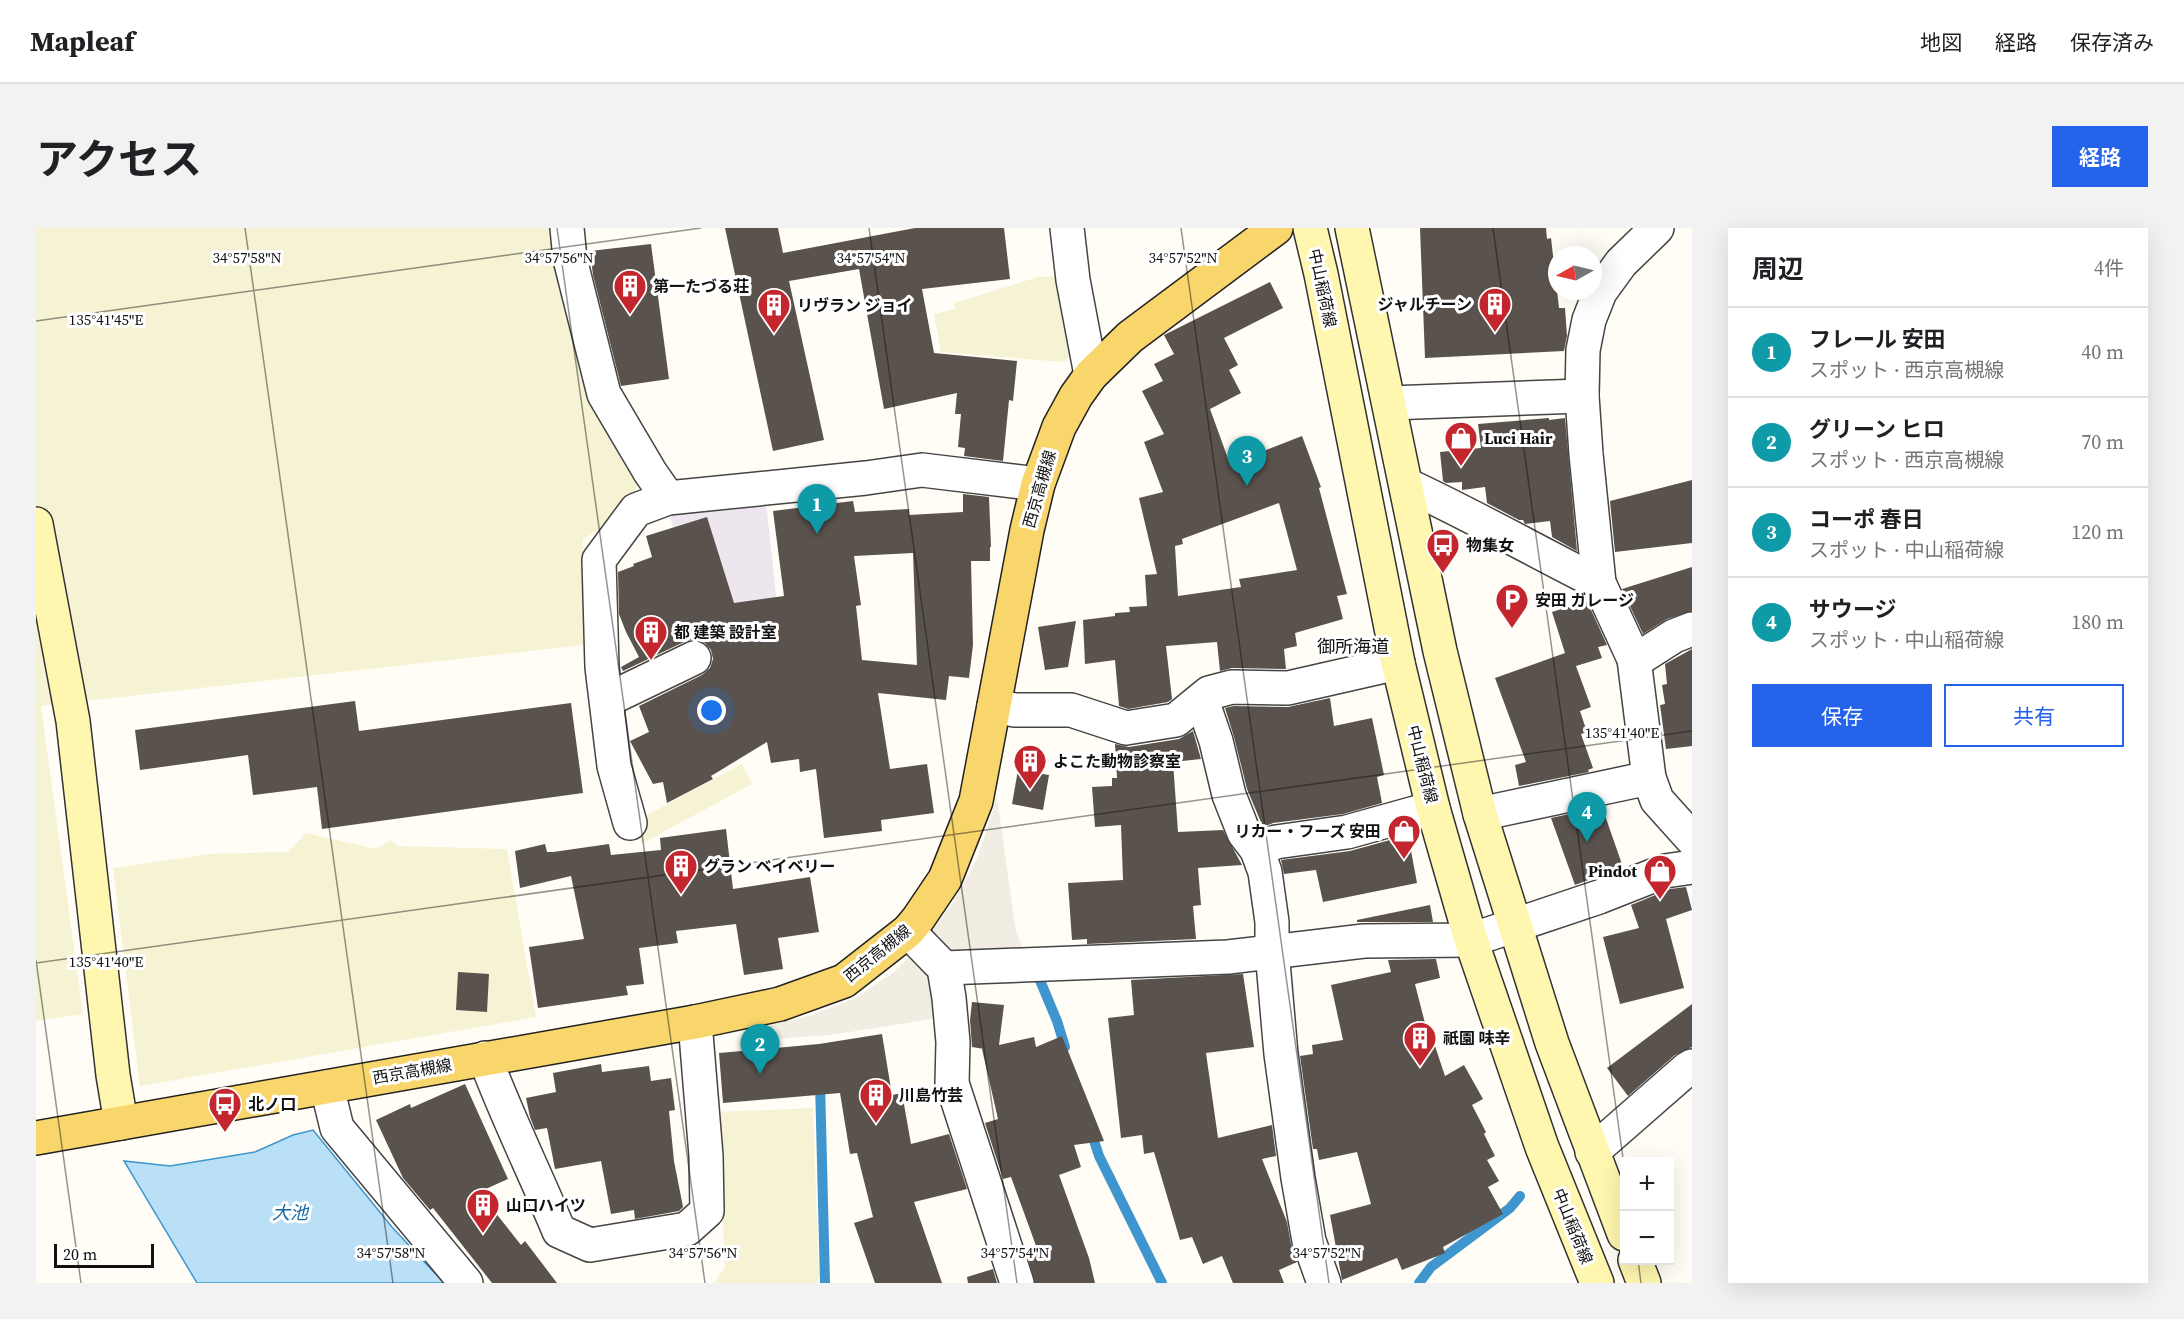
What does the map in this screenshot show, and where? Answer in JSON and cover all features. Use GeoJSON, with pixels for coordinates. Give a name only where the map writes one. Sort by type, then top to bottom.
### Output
{"type":"FeatureCollection","features":[{"type":"Feature","properties":{"kind":"main road","name":"西京高槻線"},"geometry":{"type":"LineString","coordinates":[[36,1138],[695,1022],[780,1004],[844,981],[908,931],[945,879],[976,801],[1027,530],[1038,484],[1059,427],[1076,396],[1091,375],[1130,337],[1276,228]]}},
{"type":"Feature","properties":{"kind":"main road","name":"中山稲荷線"},"geometry":{"type":"LineString","coordinates":[[1310,228],[1398,663],[1433,808],[1471,940],[1542,1147],[1597,1283]]}},
{"type":"Feature","properties":{"kind":"main road"},"geometry":{"type":"LineString","coordinates":[[1352,228],[1440,651],[1480,814],[1552,1043],[1620,1224]]}},
{"type":"Feature","properties":{"kind":"main road"},"geometry":{"type":"LineString","coordinates":[[36,525],[73,721],[113,1075],[121,1123]]}},
{"type":"Feature","properties":{"kind":"main road"},"geometry":{"type":"LineString","coordinates":[[1637,1265],[1644,1283]]}},
{"type":"Feature","properties":{"kind":"street"},"geometry":{"type":"LineString","coordinates":[[567,228],[570,259],[604,394],[668,498]]}},
{"type":"Feature","properties":{"kind":"street"},"geometry":{"type":"LineString","coordinates":[[1067,228],[1073,280],[1091,375]]}},
{"type":"Feature","properties":{"kind":"street"},"geometry":{"type":"LineString","coordinates":[[1657,228],[1621,263],[1600,292],[1589,321],[1583,350],[1582,396],[1599,583],[1634,659],[1649,778],[1657,800],[1692,839]]}},
{"type":"Feature","properties":{"kind":"street"},"geometry":{"type":"LineString","coordinates":[[1389,403],[1582,396]]}},
{"type":"Feature","properties":{"kind":"street"},"geometry":{"type":"LineString","coordinates":[[630,823],[614,766],[602,667],[599,560],[636,510],[668,498],[866,478],[922,470],[1038,484]]}},
{"type":"Feature","properties":{"kind":"street"},"geometry":{"type":"LineString","coordinates":[[1407,485],[1462,510],[1529,548],[1599,583]]}},
{"type":"Feature","properties":{"kind":"street"},"geometry":{"type":"LineString","coordinates":[[1634,659],[1674,636],[1692,629]]}},
{"type":"Feature","properties":{"kind":"street"},"geometry":{"type":"LineString","coordinates":[[607,700],[694,658]]}},
{"type":"Feature","properties":{"kind":"street"},"geometry":{"type":"LineString","coordinates":[[994,706],[1015,710],[1071,710],[1126,728],[1176,720],[1209,693],[1232,687],[1288,688],[1398,663]]}},
{"type":"Feature","properties":{"kind":"street"},"geometry":{"type":"LineString","coordinates":[[1202,700],[1216,741],[1229,795],[1244,833],[1257,850],[1266,872],[1272,922],[1272,951],[1281,1054],[1298,1178],[1309,1241],[1324,1283]]}},
{"type":"Feature","properties":{"kind":"street"},"geometry":{"type":"LineString","coordinates":[[1480,814],[1649,778]]}},
{"type":"Feature","properties":{"kind":"street"},"geometry":{"type":"LineString","coordinates":[[1257,850],[1276,842],[1347,832],[1433,808]]}},
{"type":"Feature","properties":{"kind":"street"},"geometry":{"type":"LineString","coordinates":[[944,968],[1228,957],[1364,941],[1471,940],[1599,897],[1665,871],[1692,867]]}},
{"type":"Feature","properties":{"kind":"street"},"geometry":{"type":"LineString","coordinates":[[908,931],[944,968],[953,1042],[952,1083],[1017,1283]]}},
{"type":"Feature","properties":{"kind":"street"},"geometry":{"type":"LineString","coordinates":[[485,1058],[503,1106],[559,1231],[590,1245],[687,1229],[707,1211],[706,1156],[695,1022]]}},
{"type":"Feature","properties":{"kind":"street"},"geometry":{"type":"LineString","coordinates":[[1592,1152],[1692,1066]]}},
{"type":"Feature","properties":{"kind":"street"},"geometry":{"type":"LineString","coordinates":[[327,1087],[337,1128],[466,1283]]}},
{"type":"Feature","properties":{"kind":"shaded area"},"geometry":{"type":"Polygon","coordinates":[[[36,228],[554,228],[605,414],[638,485],[618,519],[583,539],[584,645],[41,706],[83,1014],[36,1021],[36,228]]]}},
{"type":"Feature","properties":{"kind":"shaded area"},"geometry":{"type":"Polygon","coordinates":[[[1062,276],[1071,355],[1063,362],[941,352],[934,314],[955,309],[954,303],[1038,277],[1062,276]]]}},
{"type":"Feature","properties":{"kind":"shaded area"},"geometry":{"type":"Polygon","coordinates":[[[766,502],[789,715],[712,648],[670,517],[680,512],[766,502]]]}},
{"type":"Feature","properties":{"kind":"shaded area"},"geometry":{"type":"Polygon","coordinates":[[[742,764],[752,784],[641,844],[638,820],[742,764]]]}},
{"type":"Feature","properties":{"kind":"shaded area"},"geometry":{"type":"Polygon","coordinates":[[[997,797],[1016,932],[1024,950],[956,955],[929,934],[952,904],[978,857],[997,797]]]}},
{"type":"Feature","properties":{"kind":"shaded area"},"geometry":{"type":"Polygon","coordinates":[[[306,833],[377,849],[390,840],[399,846],[507,849],[536,1017],[140,1086],[113,868],[210,854],[288,852],[306,833]]]}},
{"type":"Feature","properties":{"kind":"shaded area"},"geometry":{"type":"Polygon","coordinates":[[[917,956],[929,961],[945,1017],[831,1035],[758,1040],[758,1028],[809,1016],[855,998],[893,973],[908,958],[917,956]]]}},
{"type":"Feature","properties":{"kind":"shaded area"},"geometry":{"type":"Polygon","coordinates":[[[813,1108],[819,1276],[817,1283],[714,1283],[725,1267],[717,1112],[813,1108]]]}},
{"type":"Feature","properties":{"kind":"water","name":"大池"},"geometry":{"type":"Polygon","coordinates":[[[313,1130],[392,1227],[444,1283],[197,1283],[124,1161],[170,1166],[255,1152],[293,1135],[313,1130]]]}},
{"type":"Feature","properties":{"kind":"building"},"geometry":{"type":"Polygon","coordinates":[[[725,228],[778,228],[783,253],[915,228],[1004,228],[1010,279],[922,289],[934,353],[1017,361],[1013,401],[1009,400],[1003,461],[964,456],[965,448],[958,447],[961,414],[955,414],[957,393],[884,409],[859,269],[789,281],[824,440],[773,451],[725,228]]]}},
{"type":"Feature","properties":{"kind":"building"},"geometry":{"type":"Polygon","coordinates":[[[1420,228],[1546,228],[1547,239],[1551,238],[1552,246],[1548,246],[1548,300],[1558,300],[1559,308],[1565,308],[1567,336],[1564,351],[1425,358],[1420,228]]]}},
{"type":"Feature","properties":{"kind":"building","name":"第一たづる荘"},"geometry":{"type":"Polygon","coordinates":[[[651,244],[669,379],[621,386],[593,275],[590,251],[651,244]]]}},
{"type":"Feature","properties":{"kind":"building"},"geometry":{"type":"Polygon","coordinates":[[[1270,282],[1283,308],[1224,338],[1238,365],[1229,370],[1241,393],[1210,409],[1230,464],[1302,436],[1321,487],[1319,488],[1347,594],[1337,596],[1343,619],[1295,633],[1297,646],[1284,649],[1286,669],[1232,668],[1220,671],[1217,642],[1166,646],[1172,699],[1168,702],[1128,709],[1119,706],[1115,660],[1085,664],[1083,620],[1115,616],[1115,613],[1130,612],[1129,607],[1147,606],[1145,575],[1157,574],[1139,498],[1163,492],[1144,442],[1164,434],[1142,391],[1163,381],[1154,364],[1174,354],[1164,335],[1270,282]],[[1279,503],[1182,539],[1183,544],[1175,546],[1178,596],[1241,587],[1239,579],[1297,570],[1279,503]]]}},
{"type":"Feature","properties":{"kind":"building"},"geometry":{"type":"Polygon","coordinates":[[[1549,418],[1549,420],[1565,418],[1577,551],[1552,537],[1550,521],[1525,524],[1523,520],[1487,503],[1485,487],[1462,490],[1462,482],[1446,483],[1443,481],[1440,452],[1481,448],[1478,424],[1549,418]]]}},
{"type":"Feature","properties":{"kind":"building"},"geometry":{"type":"Polygon","coordinates":[[[1692,480],[1692,543],[1615,552],[1610,501],[1692,480]]]}},
{"type":"Feature","properties":{"kind":"building"},"geometry":{"type":"Polygon","coordinates":[[[963,494],[989,497],[990,561],[971,561],[973,645],[969,678],[949,676],[946,700],[878,693],[890,769],[927,764],[934,813],[881,820],[882,831],[824,838],[816,769],[800,772],[799,759],[771,763],[767,742],[711,776],[713,779],[667,803],[663,782],[653,784],[630,741],[649,732],[639,706],[702,675],[710,668],[713,659],[711,650],[705,643],[695,639],[686,641],[623,671],[621,667],[639,657],[619,614],[618,572],[652,557],[646,536],[707,517],[734,603],[784,596],[773,511],[853,501],[855,512],[909,509],[909,515],[963,512],[963,494]],[[913,553],[854,556],[861,605],[856,606],[862,660],[917,665],[913,553]]]}},
{"type":"Feature","properties":{"kind":"building"},"geometry":{"type":"Polygon","coordinates":[[[1692,567],[1692,611],[1667,619],[1643,634],[1622,589],[1692,567]]]}},
{"type":"Feature","properties":{"kind":"building"},"geometry":{"type":"Polygon","coordinates":[[[1587,601],[1607,645],[1598,647],[1602,658],[1576,666],[1591,707],[1580,711],[1587,732],[1581,734],[1593,768],[1588,770],[1589,772],[1519,786],[1515,765],[1526,762],[1495,678],[1565,653],[1552,612],[1587,601]]]}},
{"type":"Feature","properties":{"kind":"building"},"geometry":{"type":"Polygon","coordinates":[[[1076,621],[1068,667],[1045,670],[1038,627],[1076,621]]]}},
{"type":"Feature","properties":{"kind":"building"},"geometry":{"type":"Polygon","coordinates":[[[1692,649],[1692,746],[1666,749],[1660,705],[1665,704],[1662,685],[1667,684],[1665,664],[1692,649]]]}},
{"type":"Feature","properties":{"kind":"building"},"geometry":{"type":"Polygon","coordinates":[[[1330,698],[1334,726],[1372,718],[1384,775],[1377,777],[1382,803],[1343,814],[1273,823],[1263,827],[1247,789],[1225,708],[1234,706],[1288,707],[1330,698]]]}},
{"type":"Feature","properties":{"kind":"building"},"geometry":{"type":"Polygon","coordinates":[[[355,701],[359,731],[571,703],[583,793],[322,829],[317,787],[253,795],[248,755],[140,770],[135,730],[355,701]]]}},
{"type":"Feature","properties":{"kind":"building"},"geometry":{"type":"Polygon","coordinates":[[[1193,731],[1201,759],[1173,762],[1178,832],[1223,830],[1242,865],[1198,868],[1201,905],[1193,906],[1196,939],[1087,944],[1087,939],[1072,940],[1068,883],[1123,880],[1121,825],[1095,827],[1092,787],[1112,786],[1112,778],[1117,778],[1115,744],[1129,747],[1179,739],[1193,731]]]}},
{"type":"Feature","properties":{"kind":"building","name":"よこた動物診察室"},"geometry":{"type":"Polygon","coordinates":[[[1018,770],[1049,775],[1043,810],[1012,804],[1018,770]]]}},
{"type":"Feature","properties":{"kind":"building"},"geometry":{"type":"Polygon","coordinates":[[[1602,807],[1623,867],[1575,885],[1551,818],[1602,807]]]}},
{"type":"Feature","properties":{"kind":"building"},"geometry":{"type":"Polygon","coordinates":[[[726,829],[733,889],[810,877],[819,932],[778,938],[783,969],[744,975],[736,924],[676,931],[678,943],[639,948],[644,984],[626,986],[628,995],[538,1008],[529,947],[584,939],[571,876],[520,888],[515,851],[545,844],[547,852],[609,844],[611,855],[661,850],[660,838],[726,829]]]}},
{"type":"Feature","properties":{"kind":"building"},"geometry":{"type":"Polygon","coordinates":[[[1390,840],[1391,844],[1409,840],[1417,883],[1323,902],[1316,870],[1284,874],[1281,860],[1350,851],[1390,840]]]}},
{"type":"Feature","properties":{"kind":"building"},"geometry":{"type":"Polygon","coordinates":[[[1686,887],[1692,910],[1666,919],[1684,988],[1620,1004],[1603,937],[1639,928],[1631,905],[1670,889],[1686,887]]]}},
{"type":"Feature","properties":{"kind":"building"},"geometry":{"type":"Polygon","coordinates":[[[1430,905],[1433,922],[1357,922],[1357,920],[1430,905]]]}},
{"type":"Feature","properties":{"kind":"building"},"geometry":{"type":"Polygon","coordinates":[[[1436,959],[1440,978],[1415,984],[1428,1035],[1431,1034],[1445,1076],[1464,1065],[1483,1099],[1472,1105],[1495,1156],[1487,1160],[1499,1181],[1488,1187],[1503,1214],[1443,1247],[1445,1253],[1402,1270],[1397,1258],[1342,1280],[1330,1215],[1371,1204],[1357,1152],[1319,1160],[1317,1149],[1313,1149],[1300,1056],[1313,1054],[1312,1045],[1343,1040],[1331,985],[1391,972],[1388,960],[1436,959]]]}},
{"type":"Feature","properties":{"kind":"building"},"geometry":{"type":"Polygon","coordinates":[[[458,972],[489,974],[487,1012],[456,1010],[458,972]]]}},
{"type":"Feature","properties":{"kind":"building"},"geometry":{"type":"Polygon","coordinates":[[[1243,974],[1254,1047],[1206,1053],[1218,1138],[1272,1125],[1276,1156],[1262,1159],[1287,1222],[1297,1262],[1279,1270],[1284,1283],[1233,1283],[1222,1256],[1203,1264],[1192,1237],[1180,1240],[1154,1152],[1144,1154],[1142,1135],[1121,1138],[1108,1018],[1134,1015],[1131,980],[1243,974]]]}},
{"type":"Feature","properties":{"kind":"building"},"geometry":{"type":"Polygon","coordinates":[[[972,1002],[1004,1005],[999,1045],[1034,1037],[1036,1047],[1062,1036],[1104,1141],[1074,1145],[1081,1167],[1059,1175],[1089,1258],[1095,1283],[1035,1283],[1028,1258],[1039,1254],[1011,1177],[1003,1179],[985,1123],[998,1119],[982,1049],[984,1049],[972,1047],[970,1020],[972,1002]]]}},
{"type":"Feature","properties":{"kind":"building"},"geometry":{"type":"Polygon","coordinates":[[[1692,1004],[1692,1047],[1675,1055],[1628,1096],[1607,1068],[1692,1004]]]}},
{"type":"Feature","properties":{"kind":"building"},"geometry":{"type":"Polygon","coordinates":[[[882,1034],[892,1095],[902,1093],[911,1144],[949,1134],[967,1189],[914,1202],[942,1283],[875,1283],[854,1223],[873,1217],[857,1153],[850,1154],[840,1093],[723,1103],[719,1053],[819,1044],[882,1034]]]}},
{"type":"Feature","properties":{"kind":"building"},"geometry":{"type":"Polygon","coordinates":[[[601,1064],[602,1072],[649,1066],[651,1081],[671,1078],[675,1110],[669,1111],[674,1161],[683,1207],[679,1211],[635,1219],[634,1210],[611,1214],[601,1161],[555,1169],[547,1128],[535,1130],[526,1098],[556,1092],[553,1073],[601,1064]]]}},
{"type":"Feature","properties":{"kind":"building"},"geometry":{"type":"Polygon","coordinates":[[[465,1084],[508,1179],[479,1192],[521,1245],[525,1241],[557,1283],[492,1283],[433,1208],[430,1210],[403,1178],[376,1120],[410,1104],[411,1108],[465,1084]]]}},
{"type":"Feature","properties":{"kind":"building"},"geometry":{"type":"Polygon","coordinates":[[[993,1269],[997,1283],[968,1283],[967,1277],[993,1269]]]}},
{"type":"Feature","properties":{"kind":"waterway"},"geometry":{"type":"LineString","coordinates":[[1039,978],[1065,1047]]}},
{"type":"Feature","properties":{"kind":"waterway"},"geometry":{"type":"LineString","coordinates":[[820,1082],[825,1283]]}},
{"type":"Feature","properties":{"kind":"waterway"},"geometry":{"type":"LineString","coordinates":[[1090,1128],[1099,1156],[1162,1283]]}},
{"type":"Feature","properties":{"kind":"waterway"},"geometry":{"type":"LineString","coordinates":[[1419,1283],[1431,1267],[1510,1208],[1520,1196]]}},
{"type":"Feature","properties":{"kind":"place","name":"第一たづる荘"},"geometry":{"type":"Point","coordinates":[630,315]}},
{"type":"Feature","properties":{"kind":"place","name":"ジャルチーン"},"geometry":{"type":"Point","coordinates":[1495,333]}},
{"type":"Feature","properties":{"kind":"place","name":"リヴラン ジョイ"},"geometry":{"type":"Point","coordinates":[774,334]}},
{"type":"Feature","properties":{"kind":"place","name":"Luci Hair"},"geometry":{"type":"Point","coordinates":[1461,467]}},
{"type":"Feature","properties":{"kind":"place","name":"コーポ 春日"},"geometry":{"type":"Point","coordinates":[1247,486]}},
{"type":"Feature","properties":{"kind":"place","name":"フレール 安田"},"geometry":{"type":"Point","coordinates":[817,534]}},
{"type":"Feature","properties":{"kind":"place","name":"物集女"},"geometry":{"type":"Point","coordinates":[1443,574]}},
{"type":"Feature","properties":{"kind":"place","name":"安田 ガレージ"},"geometry":{"type":"Point","coordinates":[1512,629]}},
{"type":"Feature","properties":{"kind":"place","name":"都 建築 設計室"},"geometry":{"type":"Point","coordinates":[651,661]}},
{"type":"Feature","properties":{"kind":"place","name":"よこた動物診察室"},"geometry":{"type":"Point","coordinates":[1030,790]}},
{"type":"Feature","properties":{"kind":"place","name":"サウージ"},"geometry":{"type":"Point","coordinates":[1587,842]}},
{"type":"Feature","properties":{"kind":"place","name":"リカー・フーズ 安田"},"geometry":{"type":"Point","coordinates":[1404,860]}},
{"type":"Feature","properties":{"kind":"place","name":"グラン ベイベリー"},"geometry":{"type":"Point","coordinates":[681,895]}},
{"type":"Feature","properties":{"kind":"place","name":"Pindot"},"geometry":{"type":"Point","coordinates":[1660,900]}},
{"type":"Feature","properties":{"kind":"place","name":"祇園 味辛"},"geometry":{"type":"Point","coordinates":[1420,1067]}},
{"type":"Feature","properties":{"kind":"place","name":"グリーン ヒロ"},"geometry":{"type":"Point","coordinates":[760,1074]}},
{"type":"Feature","properties":{"kind":"place","name":"川島竹芸"},"geometry":{"type":"Point","coordinates":[876,1124]}},
{"type":"Feature","properties":{"kind":"place","name":"北ノ口"},"geometry":{"type":"Point","coordinates":[225,1133]}},
{"type":"Feature","properties":{"kind":"place","name":"山口ハイツ"},"geometry":{"type":"Point","coordinates":[483,1234]}},
{"type":"Feature","properties":{"kind":"district","name":"御所海道"},"geometry":{"type":"Point","coordinates":[1353,647]}}]}
